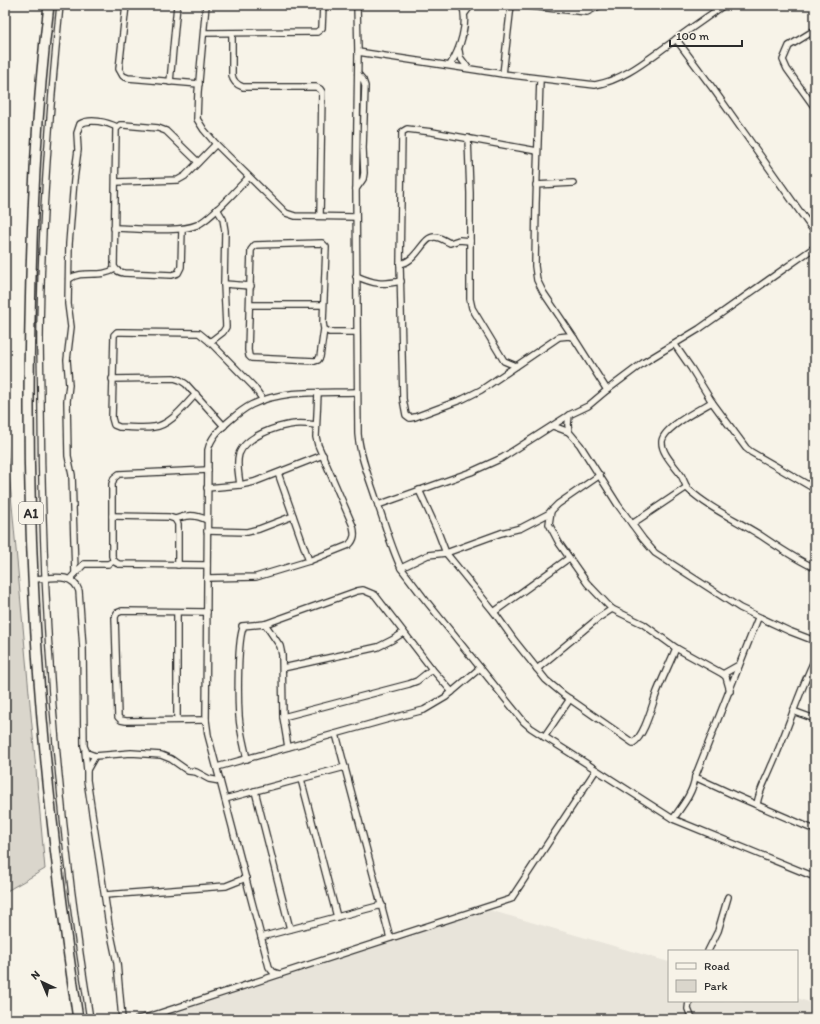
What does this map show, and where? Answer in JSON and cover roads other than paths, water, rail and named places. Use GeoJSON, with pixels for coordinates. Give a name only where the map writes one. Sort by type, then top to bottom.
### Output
{"type":"FeatureCollection","features":[{"type":"Feature","properties":{"kind":"highway","name":"A1"},"geometry":{"type":"LineString","coordinates":[[49,5],[32,224],[29,380],[33,579],[48,788],[58,879],[78,1019]]}},
{"type":"Feature","properties":{"kind":"street"},"geometry":{"type":"LineString","coordinates":[[60,5],[47,174],[40,336],[41,483],[54,732],[64,831],[90,1019]]}},
{"type":"Feature","properties":{"kind":"street"},"geometry":{"type":"LineString","coordinates":[[126,5],[120,69],[123,76],[128,78],[199,84]]}},
{"type":"Feature","properties":{"kind":"street"},"geometry":{"type":"LineString","coordinates":[[170,82],[177,5]]}},
{"type":"Feature","properties":{"kind":"street"},"geometry":{"type":"LineString","coordinates":[[206,5],[197,119],[204,130],[216,144],[286,213],[295,216],[356,217]]}},
{"type":"Feature","properties":{"kind":"street"},"geometry":{"type":"LineString","coordinates":[[204,33],[317,32],[322,28],[323,5]]}},
{"type":"Feature","properties":{"kind":"street"},"geometry":{"type":"LineString","coordinates":[[357,5],[357,424],[360,448],[394,552],[401,568],[524,722],[544,737],[673,819],[815,877]]}},
{"type":"Feature","properties":{"kind":"street"},"geometry":{"type":"LineString","coordinates":[[462,5],[465,13]]}},
{"type":"Feature","properties":{"kind":"street"},"geometry":{"type":"LineString","coordinates":[[468,68],[460,57],[459,51],[465,13],[471,5]]}},
{"type":"Feature","properties":{"kind":"street"},"geometry":{"type":"LineString","coordinates":[[503,74],[511,5]]}},
{"type":"Feature","properties":{"kind":"street"},"geometry":{"type":"LineString","coordinates":[[518,5],[587,12],[601,5]]}},
{"type":"Feature","properties":{"kind":"street"},"geometry":{"type":"LineString","coordinates":[[358,52],[503,74],[595,85],[608,83],[646,61],[724,5]]}},
{"type":"Feature","properties":{"kind":"street"},"geometry":{"type":"LineString","coordinates":[[815,30],[789,46],[783,60],[787,69],[815,108]]}},
{"type":"Feature","properties":{"kind":"street"},"geometry":{"type":"LineString","coordinates":[[232,33],[232,75],[234,82],[239,86],[313,87],[320,89],[322,95],[320,216]]}},
{"type":"Feature","properties":{"kind":"street"},"geometry":{"type":"LineString","coordinates":[[676,39],[815,233]]}},
{"type":"Feature","properties":{"kind":"street"},"geometry":{"type":"LineString","coordinates":[[450,65],[459,51]]}},
{"type":"Feature","properties":{"kind":"street"},"geometry":{"type":"LineString","coordinates":[[356,190],[364,179],[363,148],[365,86],[363,80],[358,74]]}},
{"type":"Feature","properties":{"kind":"street"},"geometry":{"type":"LineString","coordinates":[[540,79],[536,184],[535,266],[537,280],[542,292],[574,338],[607,390]]}},
{"type":"Feature","properties":{"kind":"street"},"geometry":{"type":"LineString","coordinates":[[357,114],[364,115]]}},
{"type":"Feature","properties":{"kind":"street"},"geometry":{"type":"LineString","coordinates":[[75,573],[72,475],[68,456],[67,433],[67,401],[69,385],[67,360],[71,327],[68,304],[69,244],[78,150],[77,133],[80,124],[85,121],[108,122],[118,127]]}},
{"type":"Feature","properties":{"kind":"street"},"geometry":{"type":"LineString","coordinates":[[182,229],[181,267],[178,273],[172,275],[124,273],[118,272],[115,269],[115,131],[118,127],[124,125],[158,128],[166,131],[198,162]]}},
{"type":"Feature","properties":{"kind":"street"},"geometry":{"type":"LineString","coordinates":[[537,151],[495,142],[432,132],[407,129],[402,132],[400,264],[403,400],[406,415],[410,418],[426,414],[481,390],[559,338],[569,336],[574,338]]}},
{"type":"Feature","properties":{"kind":"street"},"geometry":{"type":"LineString","coordinates":[[468,138],[470,241],[469,291],[472,308],[504,361],[504,372],[502,377]]}},
{"type":"Feature","properties":{"kind":"street"},"geometry":{"type":"LineString","coordinates":[[116,182],[178,180],[185,176],[216,144]]}},
{"type":"Feature","properties":{"kind":"street"},"geometry":{"type":"LineString","coordinates":[[114,228],[182,229],[196,225],[217,209],[249,177]]}},
{"type":"Feature","properties":{"kind":"street"},"geometry":{"type":"LineString","coordinates":[[536,184],[573,183]]}},
{"type":"Feature","properties":{"kind":"street"},"geometry":{"type":"LineString","coordinates":[[210,342],[226,328],[224,284],[225,231],[223,219],[217,209]]}},
{"type":"Feature","properties":{"kind":"street"},"geometry":{"type":"LineString","coordinates":[[810,225],[815,213]]}},
{"type":"Feature","properties":{"kind":"street"},"geometry":{"type":"LineString","coordinates":[[400,264],[410,260],[430,237],[435,236],[450,243],[459,240],[470,241]]}},
{"type":"Feature","properties":{"kind":"street"},"geometry":{"type":"LineString","coordinates":[[322,243],[326,247],[323,305],[324,329],[318,360],[251,358],[248,354],[250,305],[251,250],[255,245],[322,243]]}},
{"type":"Feature","properties":{"kind":"street"},"geometry":{"type":"LineString","coordinates":[[378,505],[491,463],[569,415],[588,406],[643,363],[675,344],[815,247]]}},
{"type":"Feature","properties":{"kind":"street"},"geometry":{"type":"LineString","coordinates":[[69,279],[74,275],[108,274],[115,269]]}},
{"type":"Feature","properties":{"kind":"street"},"geometry":{"type":"LineString","coordinates":[[356,276],[380,284],[401,281]]}},
{"type":"Feature","properties":{"kind":"street"},"geometry":{"type":"LineString","coordinates":[[224,284],[251,286]]}},
{"type":"Feature","properties":{"kind":"street"},"geometry":{"type":"LineString","coordinates":[[250,305],[323,305]]}},
{"type":"Feature","properties":{"kind":"street"},"geometry":{"type":"LineString","coordinates":[[559,338],[564,324]]}},
{"type":"Feature","properties":{"kind":"street"},"geometry":{"type":"LineString","coordinates":[[324,329],[329,332],[356,332]]}},
{"type":"Feature","properties":{"kind":"street"},"geometry":{"type":"LineString","coordinates":[[196,394],[172,418],[163,424],[155,427],[119,427],[114,425],[112,418],[112,379],[113,340],[116,332],[199,333],[210,342],[254,387],[262,400]]}},
{"type":"Feature","properties":{"kind":"street"},"geometry":{"type":"LineString","coordinates":[[675,344],[712,402],[751,452],[815,489]]}},
{"type":"Feature","properties":{"kind":"street"},"geometry":{"type":"LineString","coordinates":[[504,361],[516,366]]}},
{"type":"Feature","properties":{"kind":"street"},"geometry":{"type":"LineString","coordinates":[[112,379],[174,378],[180,380],[196,394],[224,426]]}},
{"type":"Feature","properties":{"kind":"street"},"geometry":{"type":"LineString","coordinates":[[279,974],[273,972],[269,967],[208,735],[206,720],[208,450],[210,440],[224,426],[241,411],[262,400],[284,394],[299,392],[356,392]]}},
{"type":"Feature","properties":{"kind":"street"},"geometry":{"type":"LineString","coordinates":[[207,578],[256,577],[309,561],[349,545],[353,540],[355,533],[353,526],[316,437],[318,393]]}},
{"type":"Feature","properties":{"kind":"street"},"geometry":{"type":"LineString","coordinates":[[712,402],[675,425],[665,435],[662,441],[666,452],[687,487],[713,507],[759,535],[786,554],[815,568]]}},
{"type":"Feature","properties":{"kind":"street"},"geometry":{"type":"LineString","coordinates":[[569,415],[569,432]]}},
{"type":"Feature","properties":{"kind":"street"},"geometry":{"type":"LineString","coordinates":[[240,485],[238,462],[240,453],[251,440],[262,433],[285,426],[295,424],[316,425]]}},
{"type":"Feature","properties":{"kind":"street"},"geometry":{"type":"LineString","coordinates":[[553,426],[569,432],[580,445],[618,505],[655,553],[710,590],[758,618],[815,641]]}},
{"type":"Feature","properties":{"kind":"street"},"geometry":{"type":"LineString","coordinates":[[207,488],[240,485],[278,473],[323,456]]}},
{"type":"Feature","properties":{"kind":"street"},"geometry":{"type":"LineString","coordinates":[[207,565],[119,564],[114,561],[112,556],[112,484],[114,478],[119,474],[208,470]]}},
{"type":"Feature","properties":{"kind":"street"},"geometry":{"type":"LineString","coordinates":[[278,473],[309,561]]}},
{"type":"Feature","properties":{"kind":"street"},"geometry":{"type":"LineString","coordinates":[[401,568],[428,555],[446,553],[501,533],[521,528],[548,514],[600,475]]}},
{"type":"Feature","properties":{"kind":"street"},"geometry":{"type":"LineString","coordinates":[[632,524],[687,487]]}},
{"type":"Feature","properties":{"kind":"street"},"geometry":{"type":"LineString","coordinates":[[419,490],[446,553],[494,612],[537,669],[556,689],[633,742],[638,740],[648,719],[656,694],[676,648]]}},
{"type":"Feature","properties":{"kind":"street"},"geometry":{"type":"LineString","coordinates":[[551,511],[549,524],[559,543],[587,583],[612,609],[643,624],[676,648],[723,674],[726,677],[730,692]]}},
{"type":"Feature","properties":{"kind":"street"},"geometry":{"type":"LineString","coordinates":[[112,516],[170,517],[175,519],[194,515],[207,520]]}},
{"type":"Feature","properties":{"kind":"street"},"geometry":{"type":"LineString","coordinates":[[207,531],[247,532],[293,516]]}},
{"type":"Feature","properties":{"kind":"street"},"geometry":{"type":"LineString","coordinates":[[175,519],[178,524],[178,565]]}},
{"type":"Feature","properties":{"kind":"street"},"geometry":{"type":"LineString","coordinates":[[537,520],[549,524]]}},
{"type":"Feature","properties":{"kind":"street"},"geometry":{"type":"LineString","coordinates":[[494,612],[569,558]]}},
{"type":"Feature","properties":{"kind":"street"},"geometry":{"type":"LineString","coordinates":[[70,579],[84,564],[108,564],[114,561]]}},
{"type":"Feature","properties":{"kind":"street"},"geometry":{"type":"LineString","coordinates":[[33,579],[70,579],[77,587],[80,598],[83,648],[84,746],[109,925],[117,963],[122,1019]]}},
{"type":"Feature","properties":{"kind":"street"},"geometry":{"type":"LineString","coordinates":[[247,760],[239,716],[240,644],[244,626],[242,626],[265,624],[363,590],[375,595],[432,670],[452,692]]}},
{"type":"Feature","properties":{"kind":"street"},"geometry":{"type":"LineString","coordinates":[[537,669],[597,619],[612,609]]}},
{"type":"Feature","properties":{"kind":"street"},"geometry":{"type":"LineString","coordinates":[[206,720],[126,721],[121,720],[118,717],[115,617],[117,613],[122,611],[207,612]]}},
{"type":"Feature","properties":{"kind":"street"},"geometry":{"type":"LineString","coordinates":[[177,612],[177,720]]}},
{"type":"Feature","properties":{"kind":"street"},"geometry":{"type":"LineString","coordinates":[[673,819],[688,798],[694,784],[695,776],[730,692],[739,664],[758,618]]}},
{"type":"Feature","properties":{"kind":"street"},"geometry":{"type":"LineString","coordinates":[[265,624],[280,646],[283,668],[284,717],[288,747]]}},
{"type":"Feature","properties":{"kind":"street"},"geometry":{"type":"LineString","coordinates":[[283,668],[378,647],[404,633]]}},
{"type":"Feature","properties":{"kind":"street"},"geometry":{"type":"LineString","coordinates":[[757,804],[759,791],[771,768],[815,659]]}},
{"type":"Feature","properties":{"kind":"street"},"geometry":{"type":"LineString","coordinates":[[723,674],[739,664]]}},
{"type":"Feature","properties":{"kind":"street"},"geometry":{"type":"LineString","coordinates":[[217,767],[247,760],[288,747],[424,710],[434,706],[480,668]]}},
{"type":"Feature","properties":{"kind":"street"},"geometry":{"type":"LineString","coordinates":[[284,717],[409,684],[417,681],[432,670]]}},
{"type":"Feature","properties":{"kind":"street"},"geometry":{"type":"LineString","coordinates":[[544,737],[570,699]]}},
{"type":"Feature","properties":{"kind":"street"},"geometry":{"type":"LineString","coordinates":[[793,711],[815,719]]}},
{"type":"Feature","properties":{"kind":"street"},"geometry":{"type":"LineString","coordinates":[[336,734],[390,938]]}},
{"type":"Feature","properties":{"kind":"street"},"geometry":{"type":"LineString","coordinates":[[85,750],[90,755],[95,756],[131,753],[161,755],[171,759],[188,771],[196,772],[209,779],[220,781]]}},
{"type":"Feature","properties":{"kind":"street"},"geometry":{"type":"LineString","coordinates":[[87,770],[95,756]]}},
{"type":"Feature","properties":{"kind":"street"},"geometry":{"type":"LineString","coordinates":[[225,799],[345,767]]}},
{"type":"Feature","properties":{"kind":"street"},"geometry":{"type":"LineString","coordinates":[[138,1019],[148,1018],[511,899],[596,770]]}},
{"type":"Feature","properties":{"kind":"street"},"geometry":{"type":"LineString","coordinates":[[695,776],[734,795],[815,830]]}},
{"type":"Feature","properties":{"kind":"street"},"geometry":{"type":"LineString","coordinates":[[301,779],[337,917]]}},
{"type":"Feature","properties":{"kind":"street"},"geometry":{"type":"LineString","coordinates":[[255,791],[290,929]]}},
{"type":"Feature","properties":{"kind":"street"},"geometry":{"type":"LineString","coordinates":[[105,895],[226,886],[246,878]]}},
{"type":"Feature","properties":{"kind":"street"},"geometry":{"type":"LineString","coordinates":[[708,950],[718,931],[728,897]]}},
{"type":"Feature","properties":{"kind":"street"},"geometry":{"type":"LineString","coordinates":[[261,936],[382,905]]}},
{"type":"Feature","properties":{"kind":"street"},"geometry":{"type":"LineString","coordinates":[[688,1002],[688,1009],[692,1019]]}}]}
